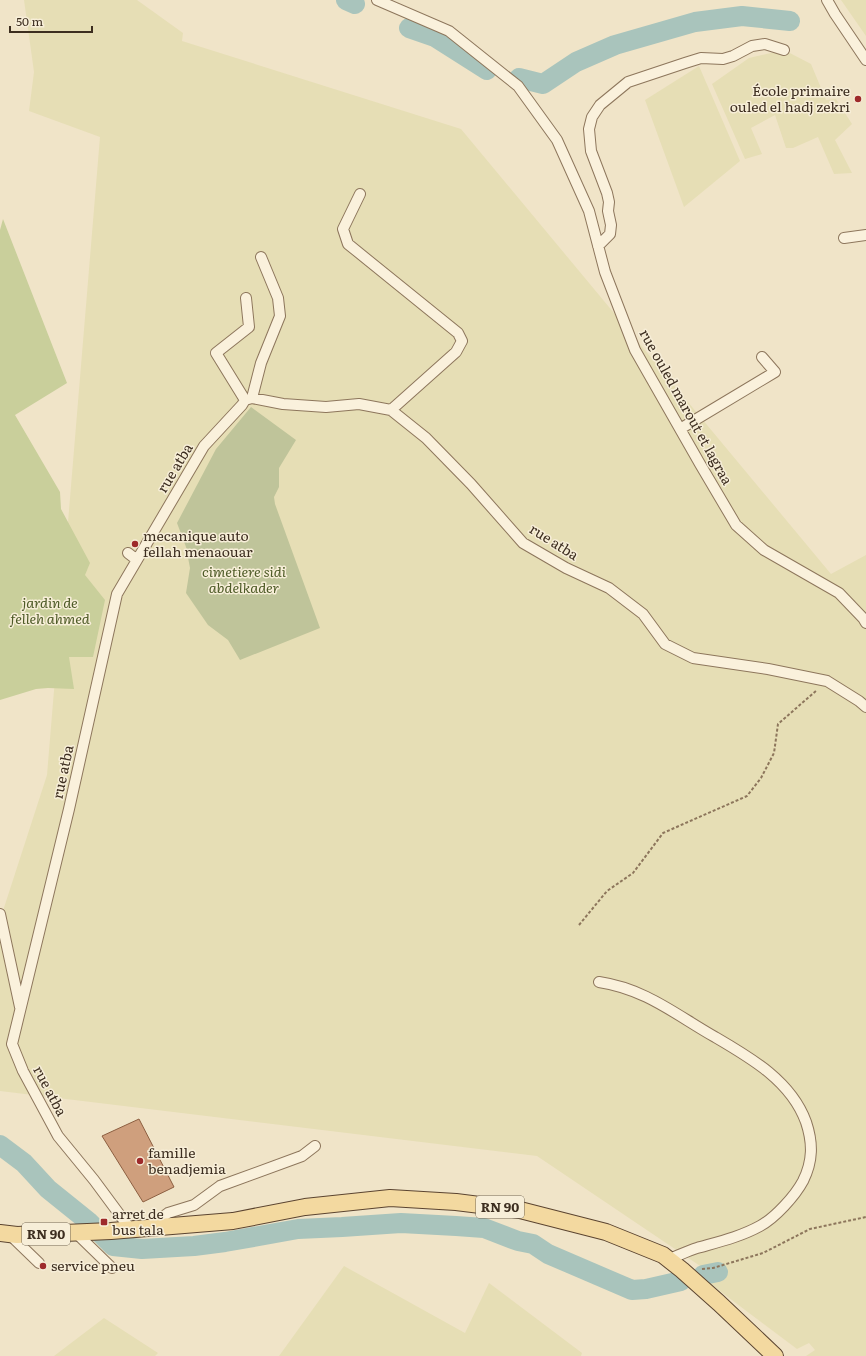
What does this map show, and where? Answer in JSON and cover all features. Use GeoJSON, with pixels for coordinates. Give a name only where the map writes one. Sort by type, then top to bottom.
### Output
{"type":"FeatureCollection","features":[{"type":"Feature","properties":{"kind":"main road","name":"RN 90"},"geometry":{"type":"LineString","coordinates":[[4,1233],[17,1235],[111,1231],[233,1221],[305,1207],[390,1198],[456,1202],[520,1210],[606,1232],[663,1255],[735,1316],[775,1356]]}},
{"type":"Feature","properties":{"kind":"street","name":"rue ouled marout et lagraa"},"geometry":{"type":"LineString","coordinates":[[377,0],[449,31],[518,86],[557,140],[589,211],[605,272],[635,350],[736,525],[764,550],[840,594],[866,623]]}},
{"type":"Feature","properties":{"kind":"street"},"geometry":{"type":"LineString","coordinates":[[827,0],[866,60]]}},
{"type":"Feature","properties":{"kind":"street"},"geometry":{"type":"LineString","coordinates":[[598,246],[610,234],[611,225],[608,211],[609,202],[607,193],[591,151],[589,129],[592,117],[600,105],[628,82],[690,61],[701,58],[723,59],[733,56],[752,46],[765,44],[784,50]]}},
{"type":"Feature","properties":{"kind":"street"},"geometry":{"type":"LineString","coordinates":[[360,194],[343,229],[348,244],[458,333],[462,341],[456,352],[391,410]]}},
{"type":"Feature","properties":{"kind":"street"},"geometry":{"type":"LineString","coordinates":[[844,238],[866,235]]}},
{"type":"Feature","properties":{"kind":"street"},"geometry":{"type":"LineString","coordinates":[[249,399],[261,363],[280,316],[278,298],[261,257]]}},
{"type":"Feature","properties":{"kind":"street"},"geometry":{"type":"LineString","coordinates":[[246,298],[249,327],[216,353],[249,399]]}},
{"type":"Feature","properties":{"kind":"street"},"geometry":{"type":"LineString","coordinates":[[680,429],[775,372],[762,357]]}},
{"type":"Feature","properties":{"kind":"street","name":"rue atba"},"geometry":{"type":"LineString","coordinates":[[139,1229],[94,1180],[58,1136],[24,1071],[12,1044],[69,810],[117,594],[204,446],[249,399],[283,404],[326,407],[359,404],[391,410],[426,438],[471,484],[523,543],[566,568],[609,588],[643,614],[665,644],[693,658],[768,669],[827,681],[859,700],[866,707]]}},
{"type":"Feature","properties":{"kind":"street"},"geometry":{"type":"LineString","coordinates":[[128,553],[137,560]]}},
{"type":"Feature","properties":{"kind":"street"},"geometry":{"type":"LineString","coordinates":[[0,914],[21,1010]]}},
{"type":"Feature","properties":{"kind":"street"},"geometry":{"type":"LineString","coordinates":[[598,982],[635,991],[650,998],[757,1063],[787,1090],[797,1102],[812,1142],[812,1154],[807,1172],[799,1189],[783,1207],[761,1226],[730,1239],[695,1249],[669,1260]]}},
{"type":"Feature","properties":{"kind":"street"},"geometry":{"type":"LineString","coordinates":[[139,1229],[168,1213],[194,1205],[220,1186],[302,1156],[315,1146]]}},
{"type":"Feature","properties":{"kind":"street"},"geometry":{"type":"LineString","coordinates":[[84,1232],[112,1268]]}},
{"type":"Feature","properties":{"kind":"street"},"geometry":{"type":"LineString","coordinates":[[4,1233],[39,1263]]}},
{"type":"Feature","properties":{"kind":"path"},"geometry":{"type":"LineString","coordinates":[[579,925],[607,891],[633,873],[663,833],[747,796],[761,778],[774,752],[778,724],[827,681]]}},
{"type":"Feature","properties":{"kind":"path"},"geometry":{"type":"LineString","coordinates":[[682,1270],[713,1268],[763,1253],[810,1229],[866,1217]]}},
{"type":"Feature","properties":{"kind":"green space"},"geometry":{"type":"Polygon","coordinates":[[[24,0],[137,0],[183,33],[182,41],[461,129],[831,574],[866,555],[866,1356],[806,1356],[815,1350],[809,1343],[797,1349],[708,1282],[718,1278],[537,1156],[0,1091],[0,920],[47,775],[100,137],[29,111],[34,72],[24,0]]]}},
{"type":"Feature","properties":{"kind":"green space"},"geometry":{"type":"Polygon","coordinates":[[[841,0],[866,0],[866,36],[841,0]]]}},
{"type":"Feature","properties":{"kind":"green space"},"geometry":{"type":"Polygon","coordinates":[[[784,50],[811,64],[826,100],[836,99],[852,124],[835,140],[852,173],[834,174],[818,137],[793,148],[786,148],[775,115],[751,128],[762,154],[745,159],[712,84],[749,58],[784,50]]]}},
{"type":"Feature","properties":{"kind":"green space"},"geometry":{"type":"Polygon","coordinates":[[[699,66],[740,161],[684,207],[645,100],[699,66]]]}},
{"type":"Feature","properties":{"kind":"green space","name":"jardin de felleh ahmed"},"geometry":{"type":"Polygon","coordinates":[[[3,219],[67,383],[15,415],[60,492],[61,509],[90,563],[85,575],[105,600],[93,657],[69,657],[74,689],[36,689],[0,700],[0,230],[3,219]]]}},
{"type":"Feature","properties":{"kind":"green space","name":"cimetiere sidi abdelkader"},"geometry":{"type":"Polygon","coordinates":[[[251,407],[296,440],[279,468],[279,487],[274,497],[275,504],[320,628],[240,660],[228,640],[208,625],[186,593],[190,568],[186,547],[177,523],[216,449],[251,407]]]}},
{"type":"Feature","properties":{"kind":"green space"},"geometry":{"type":"Polygon","coordinates":[[[344,1266],[465,1333],[489,1283],[582,1353],[581,1356],[279,1356],[344,1266]]]}},
{"type":"Feature","properties":{"kind":"green space"},"geometry":{"type":"Polygon","coordinates":[[[104,1318],[158,1353],[155,1356],[54,1356],[104,1318]]]}},
{"type":"Feature","properties":{"kind":"building","name":"famille benadjemia"},"geometry":{"type":"Polygon","coordinates":[[[139,1119],[174,1187],[143,1202],[102,1136],[139,1119]]]}},
{"type":"Feature","properties":{"kind":"waterway"},"geometry":{"type":"LineString","coordinates":[[346,0],[355,4]]}},
{"type":"Feature","properties":{"kind":"waterway"},"geometry":{"type":"LineString","coordinates":[[519,78],[543,84],[576,62],[615,45],[695,22],[742,16],[790,21]]}},
{"type":"Feature","properties":{"kind":"waterway"},"geometry":{"type":"LineString","coordinates":[[409,28],[435,37],[487,70]]}},
{"type":"Feature","properties":{"kind":"waterway"},"geometry":{"type":"LineString","coordinates":[[0,1145],[24,1163],[48,1189],[89,1222],[113,1246],[142,1249],[194,1246],[298,1229],[401,1223],[456,1226],[484,1228],[518,1241],[533,1244],[548,1254],[632,1290],[646,1289],[681,1281]]}},
{"type":"Feature","properties":{"kind":"waterway"},"geometry":{"type":"LineString","coordinates":[[703,1275],[718,1272]]}},
{"type":"Feature","properties":{"kind":"place","name":"École primaire ouled el hadj zekri"},"geometry":{"type":"Point","coordinates":[858,99]}},
{"type":"Feature","properties":{"kind":"place","name":"mecanique auto fellah menaouar"},"geometry":{"type":"Point","coordinates":[135,544]}},
{"type":"Feature","properties":{"kind":"place","name":"famille benadjemia"},"geometry":{"type":"Point","coordinates":[140,1161]}},
{"type":"Feature","properties":{"kind":"place","name":"arret de bus tala"},"geometry":{"type":"Point","coordinates":[104,1222]}},
{"type":"Feature","properties":{"kind":"place","name":"service pneu"},"geometry":{"type":"Point","coordinates":[43,1266]}}]}
